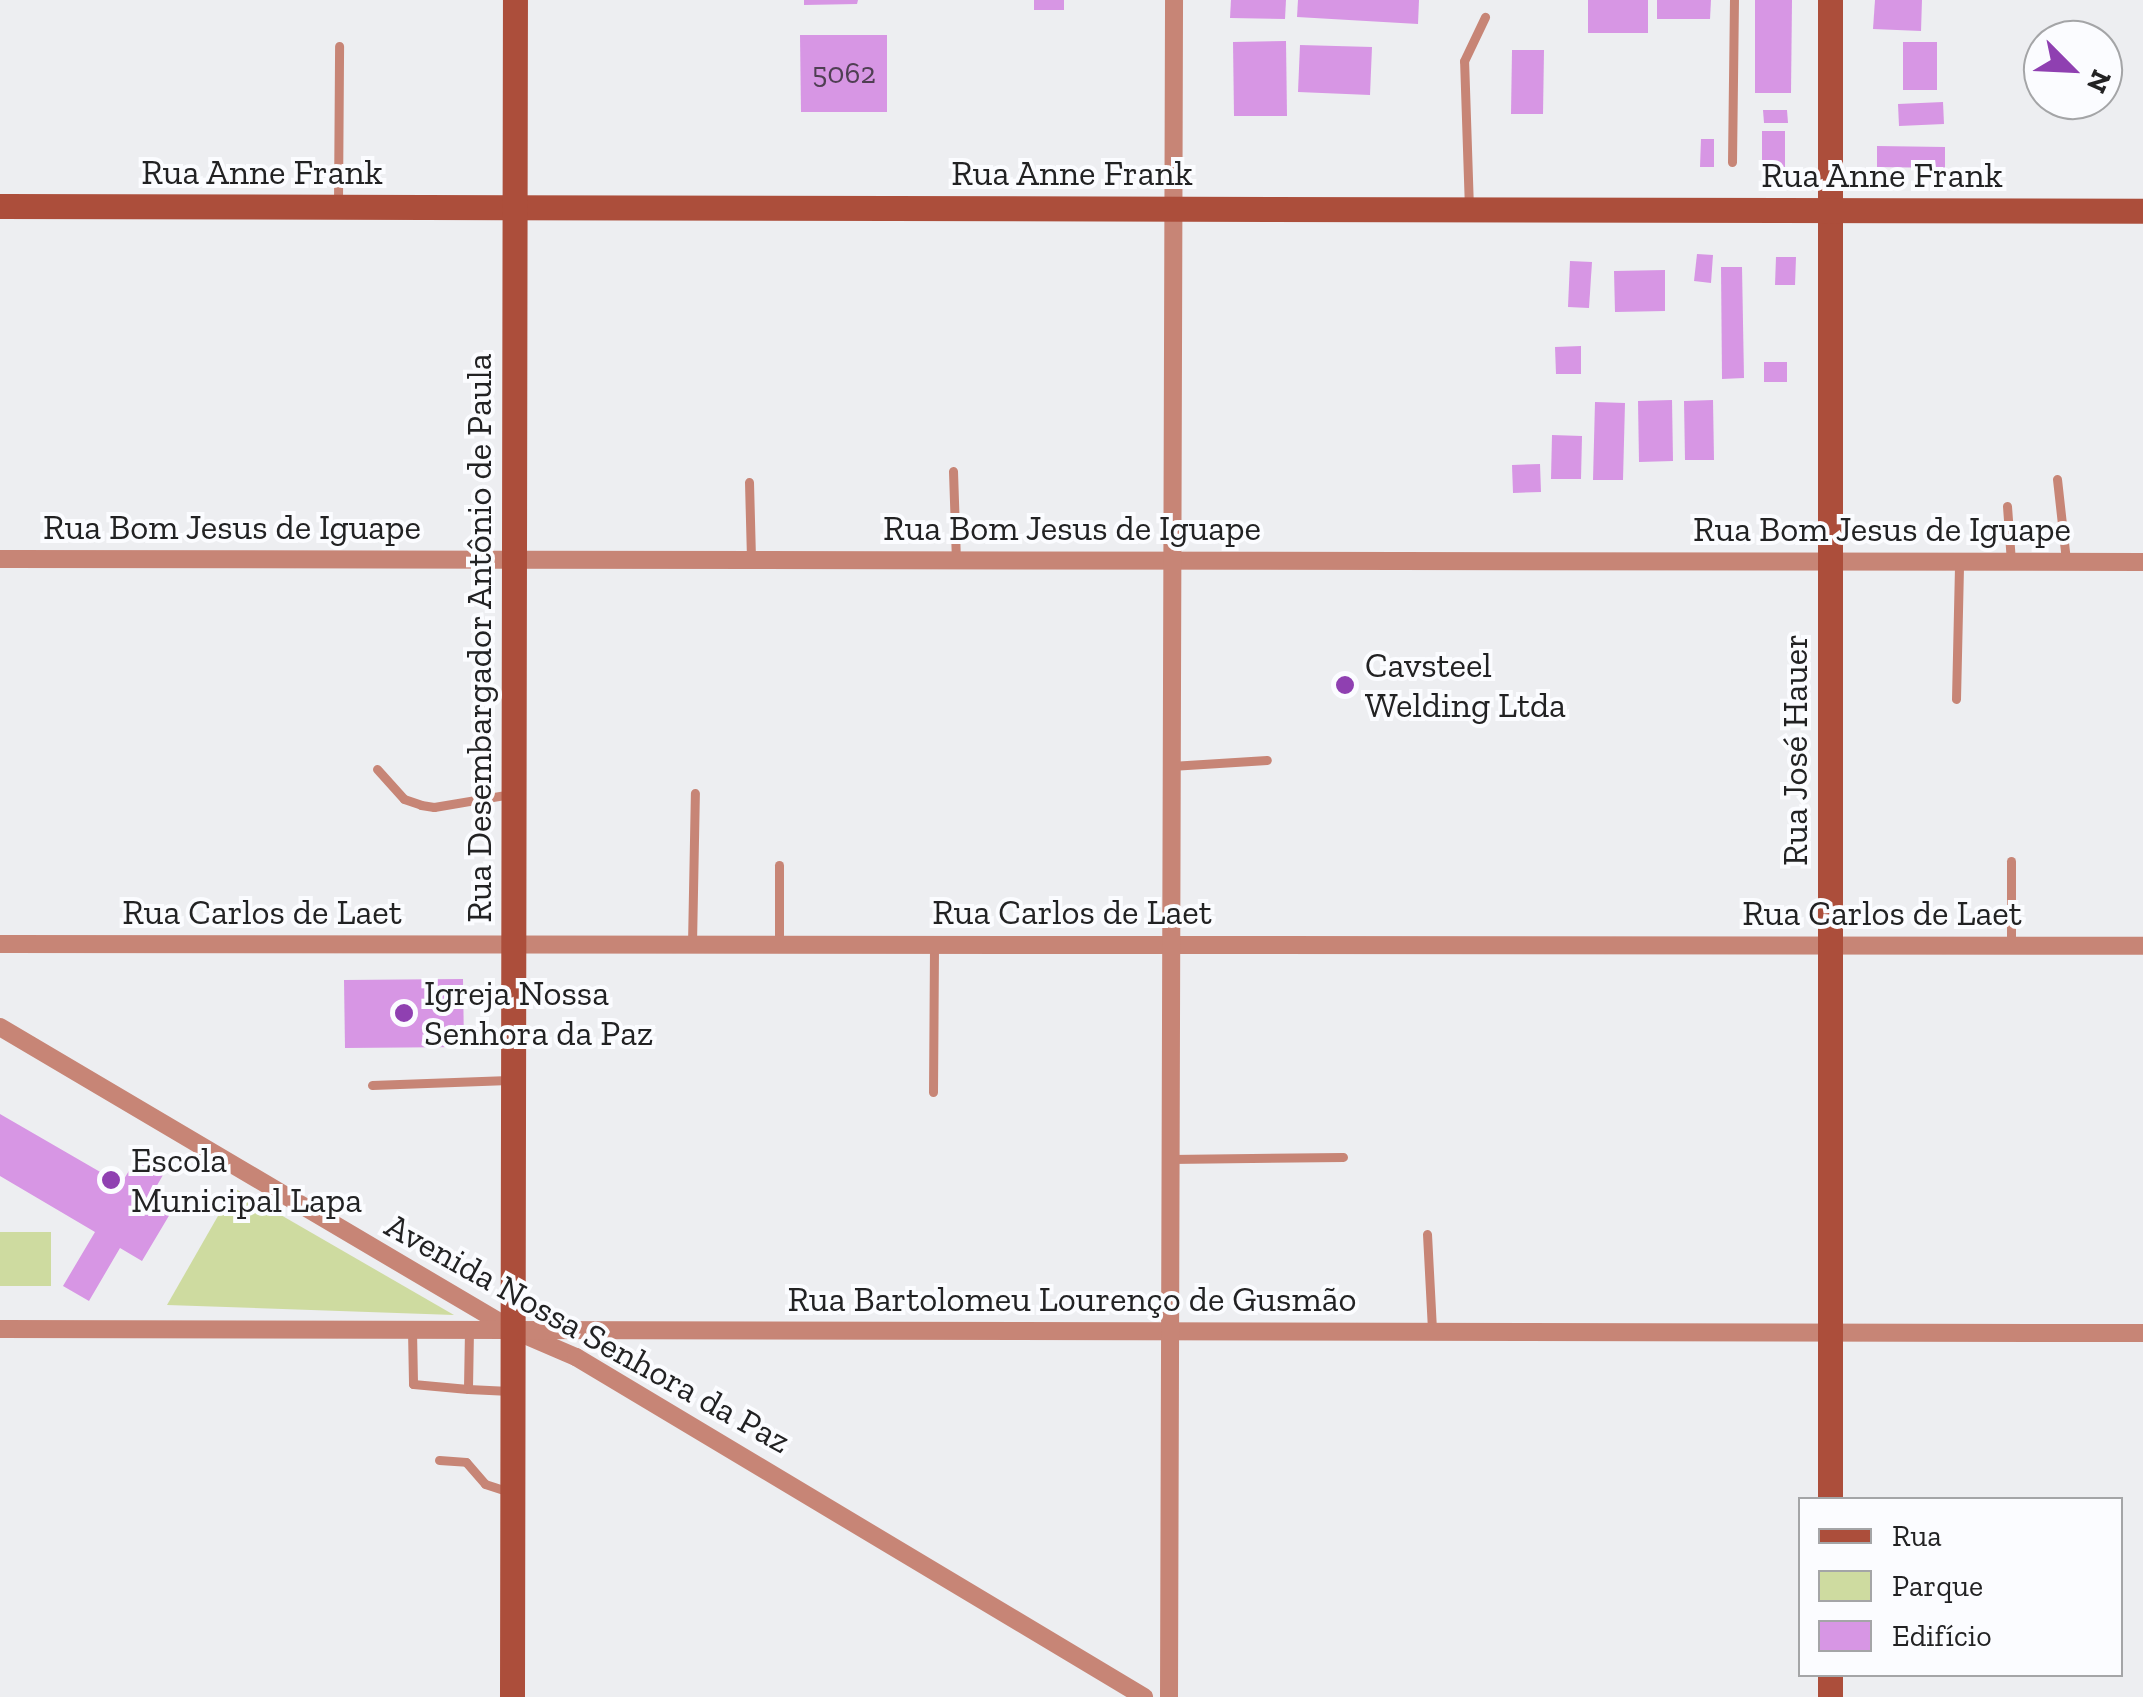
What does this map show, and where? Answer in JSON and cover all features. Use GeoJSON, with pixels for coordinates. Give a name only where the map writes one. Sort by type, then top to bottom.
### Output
{"type":"FeatureCollection","features":[{"type":"Feature","properties":{"kind":"main road","name":"Rua Desembargador Antônio de Paula"},"geometry":{"type":"LineString","coordinates":[[512,1697],[515,0]]}},
{"type":"Feature","properties":{"kind":"main road","name":"Rua José Hauer"},"geometry":{"type":"LineString","coordinates":[[1830,0],[1830,1497]]}},
{"type":"Feature","properties":{"kind":"main road","name":"Rua Anne Frank"},"geometry":{"type":"LineString","coordinates":[[0,206],[2143,211]]}},
{"type":"Feature","properties":{"kind":"street"},"geometry":{"type":"LineString","coordinates":[[1168,1697],[1174,0]]}},
{"type":"Feature","properties":{"kind":"street","name":"Rua Bom Jesus de Iguape"},"geometry":{"type":"LineString","coordinates":[[0,559],[2143,562]]}},
{"type":"Feature","properties":{"kind":"street","name":"Rua Carlos de Laet"},"geometry":{"type":"LineString","coordinates":[[0,944],[2143,946]]}},
{"type":"Feature","properties":{"kind":"street","name":"Avenida Nossa Senhora da Paz"},"geometry":{"type":"LineString","coordinates":[[0,1027],[513,1330],[576,1357],[1144,1697]]}},
{"type":"Feature","properties":{"kind":"street","name":"Rua Bartolomeu Lourenço de Gusmão"},"geometry":{"type":"LineString","coordinates":[[0,1329],[2143,1333]]}},
{"type":"Feature","properties":{"kind":"lane"},"geometry":{"type":"LineString","coordinates":[[1732,162],[1734,0]]}},
{"type":"Feature","properties":{"kind":"lane"},"geometry":{"type":"LineString","coordinates":[[1470,209],[1464,61],[1485,16]]}},
{"type":"Feature","properties":{"kind":"lane"},"geometry":{"type":"LineString","coordinates":[[338,207],[339,46]]}},
{"type":"Feature","properties":{"kind":"lane"},"geometry":{"type":"LineString","coordinates":[[953,471],[956,561]]}},
{"type":"Feature","properties":{"kind":"lane"},"geometry":{"type":"LineString","coordinates":[[2057,479],[2066,562]]}},
{"type":"Feature","properties":{"kind":"lane"},"geometry":{"type":"LineString","coordinates":[[750,482],[751,560]]}},
{"type":"Feature","properties":{"kind":"lane"},"geometry":{"type":"LineString","coordinates":[[2007,506],[2011,562]]}},
{"type":"Feature","properties":{"kind":"lane"},"geometry":{"type":"LineString","coordinates":[[1956,699],[1958,562]]}},
{"type":"Feature","properties":{"kind":"lane"},"geometry":{"type":"LineString","coordinates":[[1172,766],[1267,760]]}},
{"type":"Feature","properties":{"kind":"lane"},"geometry":{"type":"LineString","coordinates":[[377,769],[404,799],[420,805],[434,807],[514,794]]}},
{"type":"Feature","properties":{"kind":"lane"},"geometry":{"type":"LineString","coordinates":[[692,944],[695,793]]}},
{"type":"Feature","properties":{"kind":"lane"},"geometry":{"type":"LineString","coordinates":[[2011,861],[2012,946]]}},
{"type":"Feature","properties":{"kind":"lane"},"geometry":{"type":"LineString","coordinates":[[778,866],[779,944]]}},
{"type":"Feature","properties":{"kind":"lane"},"geometry":{"type":"LineString","coordinates":[[933,1092],[934,945]]}},
{"type":"Feature","properties":{"kind":"lane"},"geometry":{"type":"LineString","coordinates":[[372,1084],[513,1080]]}},
{"type":"Feature","properties":{"kind":"lane"},"geometry":{"type":"LineString","coordinates":[[1170,1159],[1343,1157]]}},
{"type":"Feature","properties":{"kind":"lane"},"geometry":{"type":"LineString","coordinates":[[1426,1234],[1432,1332]]}},
{"type":"Feature","properties":{"kind":"lane"},"geometry":{"type":"LineString","coordinates":[[412,1330],[413,1384],[513,1391]]}},
{"type":"Feature","properties":{"kind":"lane"},"geometry":{"type":"LineString","coordinates":[[468,1389],[469,1330]]}},
{"type":"Feature","properties":{"kind":"lane"},"geometry":{"type":"LineString","coordinates":[[439,1460],[466,1462],[485,1484],[512,1493]]}},
{"type":"Feature","properties":{"kind":"green space"},"geometry":{"type":"Polygon","coordinates":[[[234,1188],[454,1315],[167,1305],[234,1188]]]}},
{"type":"Feature","properties":{"kind":"green space"},"geometry":{"type":"Polygon","coordinates":[[[0,1232],[51,1232],[51,1286],[0,1286],[0,1232]]]}},
{"type":"Feature","properties":{"kind":"building"},"geometry":{"type":"Polygon","coordinates":[[[804,0],[858,0],[857,4],[804,5],[804,0]]]}},
{"type":"Feature","properties":{"kind":"building"},"geometry":{"type":"Polygon","coordinates":[[[1034,0],[1064,0],[1064,10],[1034,10],[1034,0]]]}},
{"type":"Feature","properties":{"kind":"building"},"geometry":{"type":"Polygon","coordinates":[[[1231,0],[1286,0],[1285,19],[1230,18],[1231,0]]]}},
{"type":"Feature","properties":{"kind":"building"},"geometry":{"type":"Polygon","coordinates":[[[1298,0],[1419,0],[1418,24],[1297,17],[1298,0]]]}},
{"type":"Feature","properties":{"kind":"building"},"geometry":{"type":"Polygon","coordinates":[[[1588,0],[1648,0],[1648,33],[1588,33],[1588,0]]]}},
{"type":"Feature","properties":{"kind":"building"},"geometry":{"type":"Polygon","coordinates":[[[1657,0],[1711,0],[1710,19],[1657,19],[1657,0]]]}},
{"type":"Feature","properties":{"kind":"building"},"geometry":{"type":"Polygon","coordinates":[[[1755,0],[1792,0],[1791,93],[1755,93],[1755,0]]]}},
{"type":"Feature","properties":{"kind":"building"},"geometry":{"type":"Polygon","coordinates":[[[1875,0],[1922,0],[1921,31],[1873,29],[1875,0]]]}},
{"type":"Feature","properties":{"kind":"building"},"geometry":{"type":"Polygon","coordinates":[[[800,35],[887,35],[887,112],[801,112],[800,35]]]}},
{"type":"Feature","properties":{"kind":"building"},"geometry":{"type":"Polygon","coordinates":[[[1286,41],[1287,116],[1234,116],[1233,42],[1286,41]]]}},
{"type":"Feature","properties":{"kind":"building"},"geometry":{"type":"Polygon","coordinates":[[[1903,42],[1937,42],[1937,90],[1903,90],[1903,42]]]}},
{"type":"Feature","properties":{"kind":"building"},"geometry":{"type":"Polygon","coordinates":[[[1300,45],[1372,47],[1370,95],[1298,92],[1300,45]]]}},
{"type":"Feature","properties":{"kind":"building"},"geometry":{"type":"Polygon","coordinates":[[[1512,50],[1544,50],[1543,114],[1511,114],[1512,50]]]}},
{"type":"Feature","properties":{"kind":"building"},"geometry":{"type":"Polygon","coordinates":[[[1943,102],[1944,124],[1899,126],[1898,104],[1943,102]]]}},
{"type":"Feature","properties":{"kind":"building"},"geometry":{"type":"Polygon","coordinates":[[[1763,110],[1787,110],[1788,123],[1764,123],[1763,110]]]}},
{"type":"Feature","properties":{"kind":"building"},"geometry":{"type":"Polygon","coordinates":[[[1762,131],[1785,131],[1785,167],[1762,167],[1762,131]]]}},
{"type":"Feature","properties":{"kind":"building"},"geometry":{"type":"Polygon","coordinates":[[[1701,139],[1714,139],[1714,167],[1700,167],[1701,139]]]}},
{"type":"Feature","properties":{"kind":"building"},"geometry":{"type":"Polygon","coordinates":[[[1877,146],[1945,147],[1945,168],[1877,167],[1877,146]]]}},
{"type":"Feature","properties":{"kind":"building"},"geometry":{"type":"Polygon","coordinates":[[[1697,254],[1713,255],[1711,283],[1694,281],[1697,254]]]}},
{"type":"Feature","properties":{"kind":"building"},"geometry":{"type":"Polygon","coordinates":[[[1776,257],[1796,257],[1795,285],[1775,285],[1776,257]]]}},
{"type":"Feature","properties":{"kind":"building"},"geometry":{"type":"Polygon","coordinates":[[[1570,261],[1592,262],[1589,308],[1568,307],[1570,261]]]}},
{"type":"Feature","properties":{"kind":"building"},"geometry":{"type":"Polygon","coordinates":[[[1721,267],[1742,267],[1744,378],[1722,379],[1721,267]]]}},
{"type":"Feature","properties":{"kind":"building"},"geometry":{"type":"Polygon","coordinates":[[[1665,270],[1665,311],[1615,312],[1614,271],[1665,270]]]}},
{"type":"Feature","properties":{"kind":"building"},"geometry":{"type":"Polygon","coordinates":[[[1581,346],[1581,374],[1556,374],[1555,347],[1581,346]]]}},
{"type":"Feature","properties":{"kind":"building"},"geometry":{"type":"Polygon","coordinates":[[[1764,362],[1787,362],[1787,382],[1764,382],[1764,362]]]}},
{"type":"Feature","properties":{"kind":"building"},"geometry":{"type":"Polygon","coordinates":[[[1672,400],[1673,461],[1639,462],[1638,401],[1672,400]]]}},
{"type":"Feature","properties":{"kind":"building"},"geometry":{"type":"Polygon","coordinates":[[[1713,400],[1714,460],[1685,460],[1684,401],[1713,400]]]}},
{"type":"Feature","properties":{"kind":"building"},"geometry":{"type":"Polygon","coordinates":[[[1595,402],[1625,403],[1623,480],[1593,480],[1595,402]]]}},
{"type":"Feature","properties":{"kind":"building"},"geometry":{"type":"Polygon","coordinates":[[[1552,435],[1582,436],[1581,479],[1551,479],[1552,435]]]}},
{"type":"Feature","properties":{"kind":"building"},"geometry":{"type":"Polygon","coordinates":[[[1540,464],[1541,492],[1513,493],[1512,465],[1540,464]]]}},
{"type":"Feature","properties":{"kind":"building","name":"Igreja Nossa Senhora da Paz"},"geometry":{"type":"Polygon","coordinates":[[[463,979],[464,1047],[345,1048],[344,980],[463,979]]]}},
{"type":"Feature","properties":{"kind":"building"},"geometry":{"type":"Polygon","coordinates":[[[0,1114],[121,1184],[136,1159],[163,1175],[148,1201],[170,1214],[142,1261],[120,1248],[89,1301],[63,1286],[95,1232],[0,1176],[0,1114]]]}},
{"type":"Feature","properties":{"kind":"place","name":"Cavsteel Welding Ltda"},"geometry":{"type":"Point","coordinates":[1345,685]}},
{"type":"Feature","properties":{"kind":"place","name":"Igreja Nossa Senhora da Paz"},"geometry":{"type":"Point","coordinates":[404,1013]}},
{"type":"Feature","properties":{"kind":"place","name":"Escola Municipal Lapa"},"geometry":{"type":"Point","coordinates":[111,1180]}}]}
